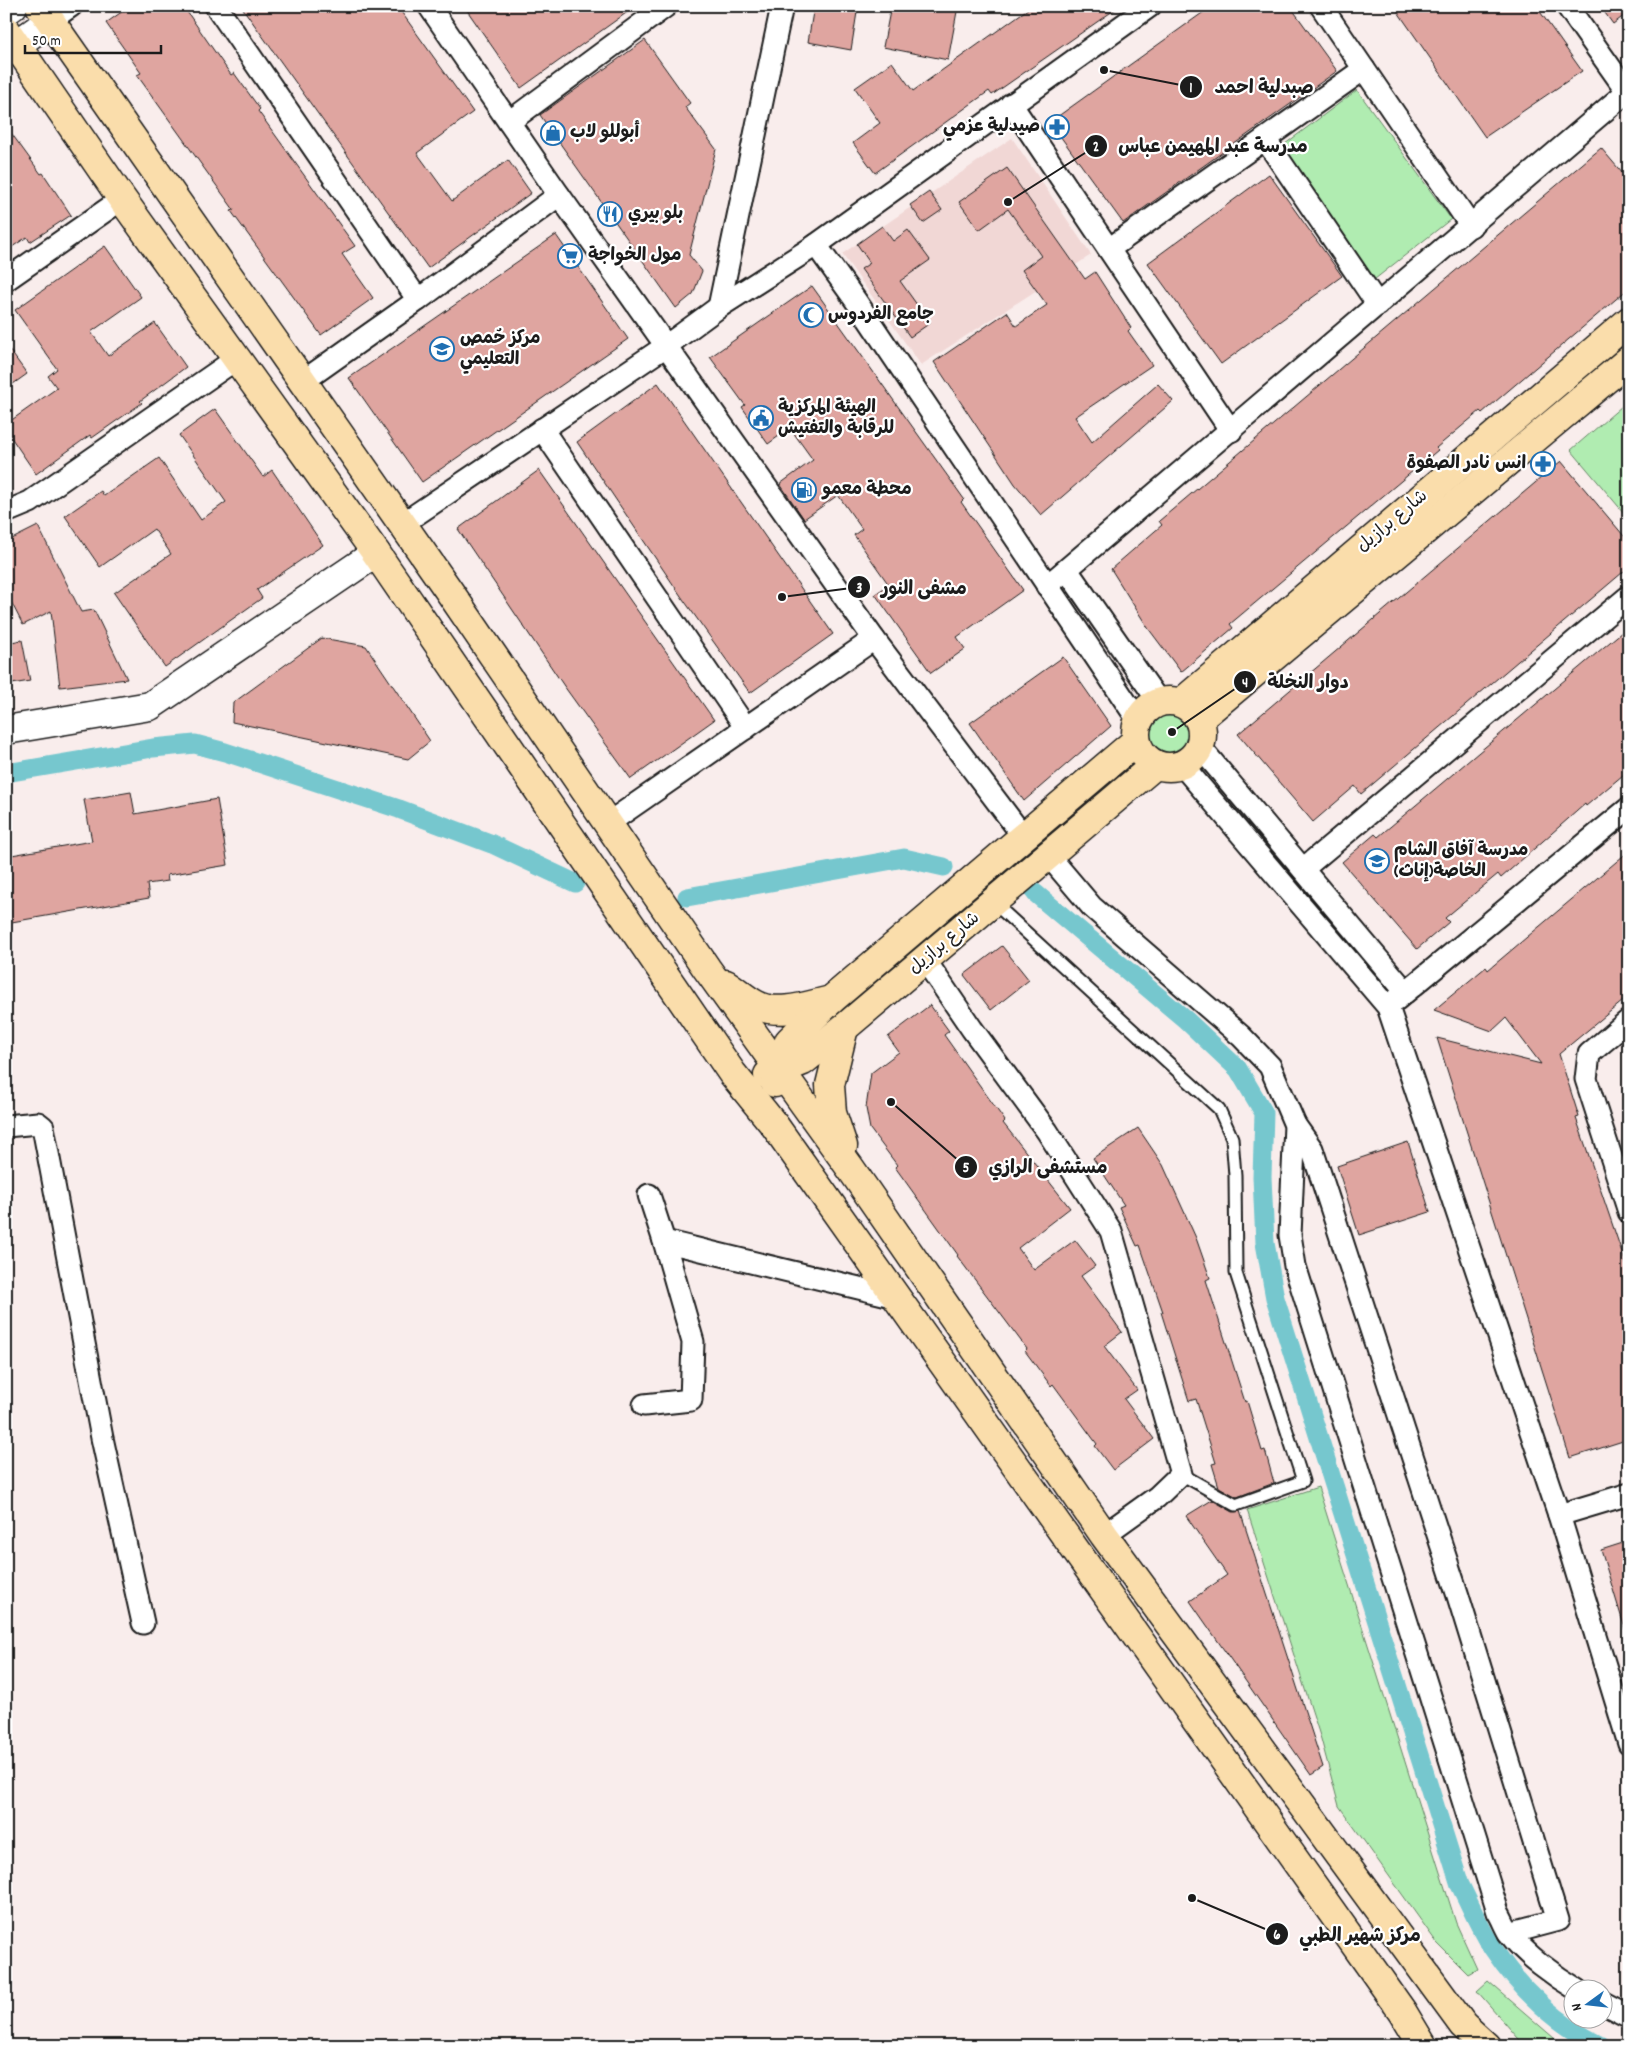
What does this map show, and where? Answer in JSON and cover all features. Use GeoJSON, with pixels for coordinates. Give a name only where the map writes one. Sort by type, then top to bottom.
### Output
{"type":"FeatureCollection","features":[{"type":"Feature","properties":{"kind":"highway"},"geometry":{"type":"LineString","coordinates":[[54,11],[302,382],[402,524],[706,969],[851,1169],[1104,1535],[1463,2025],[1486,2046]]}},
{"type":"Feature","properties":{"kind":"highway"},"geometry":{"type":"LineString","coordinates":[[10,42],[376,554],[732,1073],[774,1126],[896,1297],[1402,2011],[1423,2046]]}},
{"type":"Feature","properties":{"kind":"highway","name":"شارع برازيل"},"geometry":{"type":"LineString","coordinates":[[1180,708],[1629,321]]}},
{"type":"Feature","properties":{"kind":"highway","name":"شارع برازيل"},"geometry":{"type":"LineString","coordinates":[[1180,708],[1629,360]]}},
{"type":"Feature","properties":{"kind":"highway"},"geometry":{"type":"LineString","coordinates":[[1148,708],[1180,708],[1203,735],[1191,756],[1167,768],[1156,765],[1140,752],[1137,731],[1148,708]]}},
{"type":"Feature","properties":{"kind":"highway","name":"شارع برازيل"},"geometry":{"type":"LineString","coordinates":[[706,969],[756,1005],[776,1009],[795,1008],[831,1000],[1023,836],[1137,731]]}},
{"type":"Feature","properties":{"kind":"highway","name":"شارع برازيل"},"geometry":{"type":"LineString","coordinates":[[732,1073],[760,1078],[803,1060],[994,903],[1048,855],[1156,765]]}},
{"type":"Feature","properties":{"kind":"highway"},"geometry":{"type":"LineString","coordinates":[[774,1126],[771,1094],[789,1041],[831,1000]]}},
{"type":"Feature","properties":{"kind":"highway"},"geometry":{"type":"LineString","coordinates":[[844,1028],[830,1085],[832,1113],[851,1169]]}},
{"type":"Feature","properties":{"kind":"main road"},"geometry":{"type":"LineString","coordinates":[[6,11],[13,6]]}},
{"type":"Feature","properties":{"kind":"main road"},"geometry":{"type":"LineString","coordinates":[[10,42],[54,11]]}},
{"type":"Feature","properties":{"kind":"main road"},"geometry":{"type":"LineString","coordinates":[[6,730],[150,706],[376,554]]}},
{"type":"Feature","properties":{"kind":"street"},"geometry":{"type":"LineString","coordinates":[[216,6],[418,300]]}},
{"type":"Feature","properties":{"kind":"street"},"geometry":{"type":"LineString","coordinates":[[429,6],[508,122],[874,639],[1023,836]]}},
{"type":"Feature","properties":{"kind":"street"},"geometry":{"type":"LineString","coordinates":[[508,122],[666,6]]}},
{"type":"Feature","properties":{"kind":"street"},"geometry":{"type":"LineString","coordinates":[[719,307],[782,6]]}},
{"type":"Feature","properties":{"kind":"street"},"geometry":{"type":"LineString","coordinates":[[402,524],[666,346],[719,307],[816,245],[1150,6]]}},
{"type":"Feature","properties":{"kind":"street"},"geometry":{"type":"LineString","coordinates":[[1321,6],[1471,226]]}},
{"type":"Feature","properties":{"kind":"street"},"geometry":{"type":"LineString","coordinates":[[1047,586],[1628,92],[1567,6]]}},
{"type":"Feature","properties":{"kind":"street"},"geometry":{"type":"LineString","coordinates":[[1109,249],[1364,69]]}},
{"type":"Feature","properties":{"kind":"street"},"geometry":{"type":"LineString","coordinates":[[1011,104],[1231,431]]}},
{"type":"Feature","properties":{"kind":"street"},"geometry":{"type":"LineString","coordinates":[[1265,139],[1378,306]]}},
{"type":"Feature","properties":{"kind":"street"},"geometry":{"type":"LineString","coordinates":[[302,382],[418,300],[559,194]]}},
{"type":"Feature","properties":{"kind":"street"},"geometry":{"type":"LineString","coordinates":[[6,280],[122,199]]}},
{"type":"Feature","properties":{"kind":"street"},"geometry":{"type":"LineString","coordinates":[[816,245],[856,301],[1047,586],[1137,731]]}},
{"type":"Feature","properties":{"kind":"street"},"geometry":{"type":"LineString","coordinates":[[6,512],[30,502],[236,359]]}},
{"type":"Feature","properties":{"kind":"street"},"geometry":{"type":"LineString","coordinates":[[542,429],[746,728]]}},
{"type":"Feature","properties":{"kind":"street"},"geometry":{"type":"LineString","coordinates":[[1066,570],[1180,708]]}},
{"type":"Feature","properties":{"kind":"street"},"geometry":{"type":"LineString","coordinates":[[1303,869],[1629,596]]}},
{"type":"Feature","properties":{"kind":"street"},"geometry":{"type":"LineString","coordinates":[[607,824],[874,639]]}},
{"type":"Feature","properties":{"kind":"street"},"geometry":{"type":"LineString","coordinates":[[1191,756],[1303,869],[1405,991]]}},
{"type":"Feature","properties":{"kind":"street"},"geometry":{"type":"LineString","coordinates":[[1191,756],[1388,1007],[1559,1515],[1629,1744]]}},
{"type":"Feature","properties":{"kind":"street"},"geometry":{"type":"LineString","coordinates":[[1388,1007],[1405,991],[1629,808]]}},
{"type":"Feature","properties":{"kind":"street"},"geometry":{"type":"LineString","coordinates":[[1048,855],[1092,907],[1241,1036],[1270,1066],[1295,1124],[1312,1150],[1455,1586],[1558,1920],[1509,1933]]}},
{"type":"Feature","properties":{"kind":"street"},"geometry":{"type":"LineString","coordinates":[[925,960],[972,1029],[1047,1131],[1111,1231],[1181,1474],[1157,1497],[1104,1535]]}},
{"type":"Feature","properties":{"kind":"street"},"geometry":{"type":"LineString","coordinates":[[1629,1020],[1589,1054],[1586,1079],[1629,1212]]}},
{"type":"Feature","properties":{"kind":"street"},"geometry":{"type":"LineString","coordinates":[[6,1126],[38,1123],[43,1127],[102,1438],[143,1623]]}},
{"type":"Feature","properties":{"kind":"street"},"geometry":{"type":"LineString","coordinates":[[1295,1124],[1290,1235],[1295,1266],[1498,1912],[1509,1933],[1562,1981]]}},
{"type":"Feature","properties":{"kind":"street"},"geometry":{"type":"LineString","coordinates":[[644,1405],[691,1400],[693,1342],[649,1195]]}},
{"type":"Feature","properties":{"kind":"street"},"geometry":{"type":"LineString","coordinates":[[664,1241],[896,1297]]}},
{"type":"Feature","properties":{"kind":"street"},"geometry":{"type":"LineString","coordinates":[[1559,1515],[1629,1494]]}},
{"type":"Feature","properties":{"kind":"street"},"geometry":{"type":"LineString","coordinates":[[1612,2007],[1629,2016]]}},
{"type":"Feature","properties":{"kind":"lane"},"geometry":{"type":"LineString","coordinates":[[994,903],[1219,1109],[1232,1138],[1235,1175],[1236,1273],[1303,1481],[1236,1505],[1181,1474]]}},
{"type":"Feature","properties":{"kind":"shaded area"},"geometry":{"type":"Polygon","coordinates":[[[1012,138],[1091,255],[921,365],[842,254],[1012,138]]]}},
{"type":"Feature","properties":{"kind":"green space"},"geometry":{"type":"Polygon","coordinates":[[[1357,90],[1451,219],[1370,283],[1281,147],[1357,90]]]}},
{"type":"Feature","properties":{"kind":"green space"},"geometry":{"type":"Polygon","coordinates":[[[1629,400],[1629,519],[1571,450],[1629,400]]]}},
{"type":"Feature","properties":{"kind":"green space"},"geometry":{"type":"Polygon","coordinates":[[[1169,715],[1183,720],[1188,734],[1183,748],[1169,753],[1155,748],[1150,734],[1155,720],[1169,715]]]}},
{"type":"Feature","properties":{"kind":"green space"},"geometry":{"type":"Polygon","coordinates":[[[1318,1487],[1456,1923],[1477,1969],[1468,1974],[1437,1943],[1339,1806],[1321,1739],[1247,1510],[1318,1487]]]}},
{"type":"Feature","properties":{"kind":"green space"},"geometry":{"type":"Polygon","coordinates":[[[1488,1981],[1564,2046],[1525,2046],[1477,1991],[1488,1981]]]}},
{"type":"Feature","properties":{"kind":"building"},"geometry":{"type":"Polygon","coordinates":[[[130,6],[183,6],[231,75],[234,73],[260,109],[258,111],[355,246],[342,254],[373,298],[321,335],[231,211],[234,210],[137,75],[141,73],[106,23],[130,6]]]}},
{"type":"Feature","properties":{"kind":"building"},"geometry":{"type":"Polygon","coordinates":[[[241,6],[397,6],[473,112],[417,153],[452,201],[508,160],[531,193],[428,268],[241,6]]]}},
{"type":"Feature","properties":{"kind":"building"},"geometry":{"type":"Polygon","coordinates":[[[464,6],[636,6],[521,88],[464,6]]]}},
{"type":"Feature","properties":{"kind":"building"},"geometry":{"type":"Polygon","coordinates":[[[814,6],[858,6],[851,50],[808,42],[814,6]]]}},
{"type":"Feature","properties":{"kind":"building"},"geometry":{"type":"Polygon","coordinates":[[[891,6],[958,6],[948,60],[883,47],[891,6]]]}},
{"type":"Feature","properties":{"kind":"building"},"geometry":{"type":"Polygon","coordinates":[[[1032,6],[1120,6],[992,95],[989,91],[875,173],[853,143],[880,123],[855,88],[892,62],[913,91],[1032,6]]]}},
{"type":"Feature","properties":{"kind":"building"},"geometry":{"type":"Polygon","coordinates":[[[1212,6],[1290,6],[1337,71],[1123,223],[1050,122],[1212,6]]]}},
{"type":"Feature","properties":{"kind":"building"},"geometry":{"type":"Polygon","coordinates":[[[1407,6],[1536,6],[1582,71],[1485,137],[1398,12],[1407,6]]]}},
{"type":"Feature","properties":{"kind":"building"},"geometry":{"type":"Polygon","coordinates":[[[1600,6],[1629,6],[1629,12],[1613,24],[1600,6]]]}},
{"type":"Feature","properties":{"kind":"building"},"geometry":{"type":"Polygon","coordinates":[[[645,40],[690,103],[685,107],[716,149],[689,255],[702,271],[693,294],[676,308],[540,115],[645,40]]]}},
{"type":"Feature","properties":{"kind":"building"},"geometry":{"type":"Polygon","coordinates":[[[6,126],[41,174],[43,173],[71,215],[30,242],[27,237],[6,251],[6,126]]]}},
{"type":"Feature","properties":{"kind":"building"},"geometry":{"type":"Polygon","coordinates":[[[1601,148],[1629,181],[1629,288],[1482,413],[1480,411],[1436,448],[1438,450],[1230,624],[1233,628],[1181,672],[1148,628],[1111,569],[1162,525],[1159,521],[1601,148]]]}},
{"type":"Feature","properties":{"kind":"building"},"geometry":{"type":"Polygon","coordinates":[[[1007,168],[1085,279],[1095,272],[1131,328],[1128,331],[1152,365],[1075,417],[1092,442],[1158,384],[1173,401],[1041,515],[1015,484],[934,362],[1007,312],[1016,326],[1047,305],[1022,270],[1041,256],[1008,209],[979,230],[959,202],[1007,168]]]}},
{"type":"Feature","properties":{"kind":"building"},"geometry":{"type":"Polygon","coordinates":[[[1269,174],[1342,276],[1221,364],[1148,263],[1269,174]]]}},
{"type":"Feature","properties":{"kind":"building"},"geometry":{"type":"Polygon","coordinates":[[[929,192],[942,210],[923,223],[910,205],[929,192]]]}},
{"type":"Feature","properties":{"kind":"building"},"geometry":{"type":"Polygon","coordinates":[[[882,226],[893,241],[908,230],[930,260],[900,281],[930,323],[910,337],[861,269],[870,263],[857,244],[882,226]]]}},
{"type":"Feature","properties":{"kind":"building"},"geometry":{"type":"Polygon","coordinates":[[[556,235],[628,339],[422,482],[349,378],[556,235]]]}},
{"type":"Feature","properties":{"kind":"building"},"geometry":{"type":"Polygon","coordinates":[[[105,246],[141,297],[91,332],[108,356],[155,323],[186,367],[140,401],[142,403],[92,438],[90,435],[36,474],[6,430],[6,424],[57,388],[48,376],[57,369],[15,310],[105,246]]]}},
{"type":"Feature","properties":{"kind":"building"},"geometry":{"type":"Polygon","coordinates":[[[812,286],[964,499],[961,502],[1023,590],[957,637],[965,649],[931,673],[875,594],[889,585],[854,535],[862,529],[838,495],[804,519],[780,484],[813,460],[790,428],[768,444],[742,407],[745,405],[710,357],[812,286]]]}},
{"type":"Feature","properties":{"kind":"building"},"geometry":{"type":"Polygon","coordinates":[[[6,345],[27,374],[6,389],[6,345]]]}},
{"type":"Feature","properties":{"kind":"building"},"geometry":{"type":"Polygon","coordinates":[[[658,383],[833,634],[750,693],[683,599],[577,442],[658,383]]]}},
{"type":"Feature","properties":{"kind":"building"},"geometry":{"type":"Polygon","coordinates":[[[215,409],[263,477],[272,470],[323,545],[257,590],[262,598],[165,667],[114,593],[171,554],[154,529],[100,567],[65,516],[101,491],[104,496],[159,458],[201,520],[226,502],[179,435],[215,409]]]}},
{"type":"Feature","properties":{"kind":"building"},"geometry":{"type":"Polygon","coordinates":[[[1561,461],[1629,542],[1629,567],[1361,794],[1355,786],[1313,822],[1238,734],[1561,461]]]}},
{"type":"Feature","properties":{"kind":"building"},"geometry":{"type":"Polygon","coordinates":[[[539,470],[714,720],[631,779],[564,686],[458,529],[539,470]]]}},
{"type":"Feature","properties":{"kind":"building"},"geometry":{"type":"Polygon","coordinates":[[[38,526],[81,612],[94,610],[127,679],[60,687],[51,611],[23,625],[6,592],[6,542],[38,526]]]}},
{"type":"Feature","properties":{"kind":"building"},"geometry":{"type":"Polygon","coordinates":[[[1629,626],[1629,770],[1586,806],[1585,804],[1501,878],[1498,874],[1445,918],[1449,922],[1417,949],[1342,862],[1375,834],[1378,837],[1629,626]]]}},
{"type":"Feature","properties":{"kind":"building"},"geometry":{"type":"Polygon","coordinates":[[[322,638],[366,646],[430,741],[408,759],[232,722],[233,703],[322,638]]]}},
{"type":"Feature","properties":{"kind":"building"},"geometry":{"type":"Polygon","coordinates":[[[22,640],[30,681],[6,685],[6,643],[22,640]]]}},
{"type":"Feature","properties":{"kind":"building"},"geometry":{"type":"Polygon","coordinates":[[[1063,657],[1111,726],[1024,801],[970,723],[1063,657]]]}},
{"type":"Feature","properties":{"kind":"building"},"geometry":{"type":"Polygon","coordinates":[[[131,792],[135,814],[217,799],[228,865],[167,875],[168,881],[147,884],[149,898],[6,923],[6,856],[92,841],[84,800],[131,792]]]}},
{"type":"Feature","properties":{"kind":"building"},"geometry":{"type":"Polygon","coordinates":[[[1629,851],[1629,996],[1559,1054],[1579,1117],[1576,1118],[1629,1273],[1629,1439],[1570,1458],[1437,1038],[1541,1064],[1506,1018],[1492,1031],[1434,1010],[1486,967],[1488,970],[1629,851]]]}},
{"type":"Feature","properties":{"kind":"building"},"geometry":{"type":"Polygon","coordinates":[[[1002,946],[1029,980],[991,1010],[964,975],[1002,946]]]}},
{"type":"Feature","properties":{"kind":"building"},"geometry":{"type":"Polygon","coordinates":[[[930,1005],[949,1031],[944,1035],[1005,1121],[1003,1123],[1070,1208],[1018,1248],[1034,1270],[1075,1240],[1095,1266],[1081,1276],[1122,1332],[1104,1346],[1137,1390],[1124,1399],[1154,1439],[1113,1470],[1095,1446],[1097,1444],[1053,1384],[1051,1386],[1025,1351],[1027,1349],[957,1256],[895,1167],[897,1165],[870,1129],[866,1108],[871,1073],[899,1052],[888,1037],[930,1005]]]}},
{"type":"Feature","properties":{"kind":"building"},"geometry":{"type":"Polygon","coordinates":[[[1138,1128],[1163,1165],[1196,1238],[1210,1278],[1206,1280],[1262,1451],[1265,1450],[1274,1483],[1237,1497],[1219,1487],[1212,1464],[1216,1463],[1196,1399],[1189,1401],[1161,1312],[1163,1312],[1140,1245],[1137,1246],[1119,1207],[1124,1205],[1093,1158],[1138,1128]]]}},
{"type":"Feature","properties":{"kind":"building"},"geometry":{"type":"Polygon","coordinates":[[[1408,1142],[1430,1212],[1359,1235],[1337,1166],[1408,1142]]]}},
{"type":"Feature","properties":{"kind":"building"},"geometry":{"type":"Polygon","coordinates":[[[1212,1500],[1233,1512],[1240,1511],[1323,1767],[1311,1775],[1190,1601],[1227,1575],[1186,1516],[1212,1500]]]}},
{"type":"Feature","properties":{"kind":"building"},"geometry":{"type":"Polygon","coordinates":[[[1629,1541],[1629,1628],[1625,1629],[1601,1550],[1629,1541]]]}},
{"type":"Feature","properties":{"kind":"waterway"},"geometry":{"type":"LineString","coordinates":[[6,773],[153,748],[195,744],[399,809],[492,844],[575,883]]}},
{"type":"Feature","properties":{"kind":"waterway"},"geometry":{"type":"LineString","coordinates":[[687,897],[904,858],[944,867]]}},
{"type":"Feature","properties":{"kind":"waterway"},"geometry":{"type":"LineString","coordinates":[[1035,893],[1186,1020],[1238,1069],[1264,1113],[1262,1177],[1265,1243],[1275,1298],[1460,1885],[1489,1942],[1516,1979],[1555,2017],[1601,2046]]}},
{"type":"Feature","properties":{"kind":"place","name":"صبدلية احمد"},"geometry":{"type":"Point","coordinates":[1104,70]}},
{"type":"Feature","properties":{"kind":"place","name":"صيدلية عزمي"},"geometry":{"type":"Point","coordinates":[1057,127]}},
{"type":"Feature","properties":{"kind":"place","name":"أبوللو لاب"},"geometry":{"type":"Point","coordinates":[553,133]}},
{"type":"Feature","properties":{"kind":"place","name":"مدرسة عبد المهيمن عباس"},"geometry":{"type":"Point","coordinates":[1008,202]}},
{"type":"Feature","properties":{"kind":"place","name":"بلو بيري"},"geometry":{"type":"Point","coordinates":[610,214]}},
{"type":"Feature","properties":{"kind":"place","name":"مول الخواجة"},"geometry":{"type":"Point","coordinates":[570,256]}},
{"type":"Feature","properties":{"kind":"place","name":"جامع الفردوس"},"geometry":{"type":"Point","coordinates":[811,315]}},
{"type":"Feature","properties":{"kind":"place","name":"مركز حُمص التعليمي"},"geometry":{"type":"Point","coordinates":[442,349]}},
{"type":"Feature","properties":{"kind":"place","name":"الهيئة المركزية للرقابة والتفتيش"},"geometry":{"type":"Point","coordinates":[761,418]}},
{"type":"Feature","properties":{"kind":"place","name":"انس نادر الصفوة"},"geometry":{"type":"Point","coordinates":[1543,464]}},
{"type":"Feature","properties":{"kind":"place","name":"محطة معمو"},"geometry":{"type":"Point","coordinates":[804,490]}},
{"type":"Feature","properties":{"kind":"place","name":"مشفى النور"},"geometry":{"type":"Point","coordinates":[782,597]}},
{"type":"Feature","properties":{"kind":"place","name":"دوار النخلة"},"geometry":{"type":"Point","coordinates":[1172,732]}},
{"type":"Feature","properties":{"kind":"place","name":"مدرسة آفاق الشام الخاصة(إناث)"},"geometry":{"type":"Point","coordinates":[1377,861]}},
{"type":"Feature","properties":{"kind":"place","name":"مستشفى الرازي"},"geometry":{"type":"Point","coordinates":[891,1102]}},
{"type":"Feature","properties":{"kind":"place","name":"مركز شهير الطبي"},"geometry":{"type":"Point","coordinates":[1192,1898]}}]}
